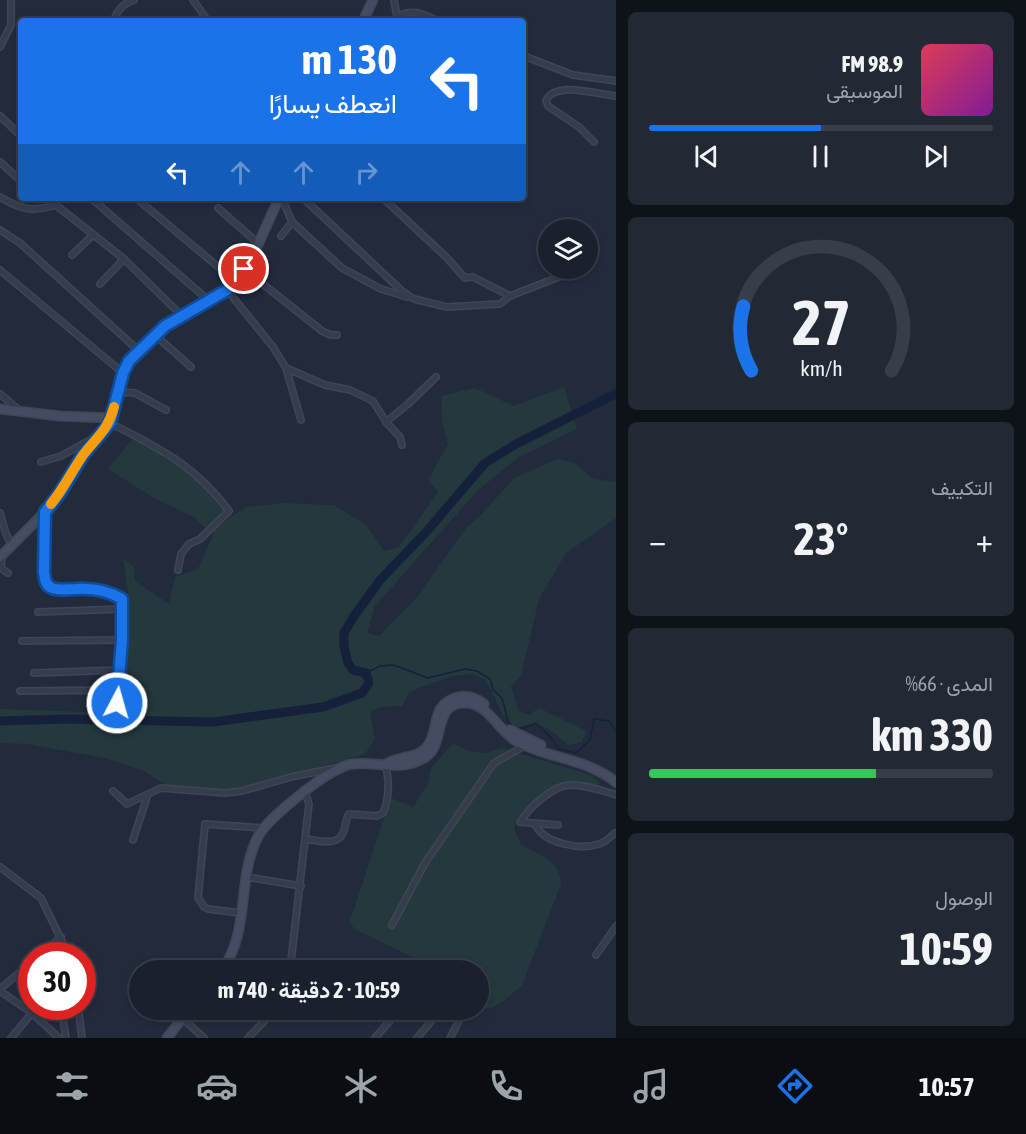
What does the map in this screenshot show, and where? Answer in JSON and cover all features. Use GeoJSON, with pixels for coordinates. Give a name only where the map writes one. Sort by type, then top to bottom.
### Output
{"type":"FeatureCollection","features":[{"type":"Feature","properties":{"kind":"street"},"geometry":{"type":"LineString","coordinates":[[0,47],[11,25],[11,0]]}},
{"type":"Feature","properties":{"kind":"street"},"geometry":{"type":"LineString","coordinates":[[114,18],[127,2],[134,0]]}},
{"type":"Feature","properties":{"kind":"street"},"geometry":{"type":"LineString","coordinates":[[193,0],[206,18]]}},
{"type":"Feature","properties":{"kind":"street"},"geometry":{"type":"LineString","coordinates":[[364,18],[373,0]]}},
{"type":"Feature","properties":{"kind":"street"},"geometry":{"type":"LineString","coordinates":[[394,0],[396,18]]}},
{"type":"Feature","properties":{"kind":"street"},"geometry":{"type":"LineString","coordinates":[[398,18],[412,11],[432,18]]}},
{"type":"Feature","properties":{"kind":"street"},"geometry":{"type":"LineString","coordinates":[[526,58],[573,75],[616,81]]}},
{"type":"Feature","properties":{"kind":"street"},"geometry":{"type":"LineString","coordinates":[[594,142],[579,127],[548,106],[546,100],[555,91],[566,90],[616,96]]}},
{"type":"Feature","properties":{"kind":"street"},"geometry":{"type":"LineString","coordinates":[[0,116],[18,133]]}},
{"type":"Feature","properties":{"kind":"street"},"geometry":{"type":"LineString","coordinates":[[0,162],[18,178]]}},
{"type":"Feature","properties":{"kind":"street"},"geometry":{"type":"LineString","coordinates":[[0,197],[19,208],[38,210],[56,205]]}},
{"type":"Feature","properties":{"kind":"street"},"geometry":{"type":"LineString","coordinates":[[51,201],[124,259],[181,315]]}},
{"type":"Feature","properties":{"kind":"street"},"geometry":{"type":"LineString","coordinates":[[94,201],[208,300]]}},
{"type":"Feature","properties":{"kind":"street"},"geometry":{"type":"LineString","coordinates":[[140,201],[236,281]]}},
{"type":"Feature","properties":{"kind":"street"},"geometry":{"type":"LineString","coordinates":[[8,573],[1,568],[1,556],[45,512],[60,493],[83,455],[99,438],[110,420],[123,373],[129,361],[138,350],[181,315],[227,290],[236,281],[259,244],[279,201]]}},
{"type":"Feature","properties":{"kind":"street"},"geometry":{"type":"LineString","coordinates":[[282,201],[292,222],[342,268],[381,289],[414,299],[447,307],[500,304],[510,296],[552,279]]}},
{"type":"Feature","properties":{"kind":"street"},"geometry":{"type":"LineString","coordinates":[[306,201],[402,291],[414,299]]}},
{"type":"Feature","properties":{"kind":"street"},"geometry":{"type":"LineString","coordinates":[[386,201],[465,278],[473,277],[510,296]]}},
{"type":"Feature","properties":{"kind":"street"},"geometry":{"type":"LineString","coordinates":[[218,208],[259,244]]}},
{"type":"Feature","properties":{"kind":"street"},"geometry":{"type":"LineString","coordinates":[[281,237],[292,222]]}},
{"type":"Feature","properties":{"kind":"street"},"geometry":{"type":"LineString","coordinates":[[0,230],[20,243],[138,350]]}},
{"type":"Feature","properties":{"kind":"street"},"geometry":{"type":"LineString","coordinates":[[72,255],[93,235]]}},
{"type":"Feature","properties":{"kind":"street"},"geometry":{"type":"LineString","coordinates":[[100,284],[124,259]]}},
{"type":"Feature","properties":{"kind":"street"},"geometry":{"type":"LineString","coordinates":[[244,269],[322,331],[331,335],[337,334]]}},
{"type":"Feature","properties":{"kind":"street"},"geometry":{"type":"LineString","coordinates":[[0,270],[123,373]]}},
{"type":"Feature","properties":{"kind":"street"},"geometry":{"type":"LineString","coordinates":[[227,290],[273,347],[286,368],[301,420]]}},
{"type":"Feature","properties":{"kind":"street"},"geometry":{"type":"LineString","coordinates":[[155,335],[191,367]]}},
{"type":"Feature","properties":{"kind":"street"},"geometry":{"type":"LineString","coordinates":[[286,368],[325,385],[350,390],[373,401],[386,422],[400,437],[402,445]]}},
{"type":"Feature","properties":{"kind":"street"},"geometry":{"type":"LineString","coordinates":[[386,422],[435,377]]}},
{"type":"Feature","properties":{"kind":"street"},"geometry":{"type":"LineString","coordinates":[[118,392],[135,393],[166,410]]}},
{"type":"Feature","properties":{"kind":"street"},"geometry":{"type":"LineString","coordinates":[[0,394],[21,412]]}},
{"type":"Feature","properties":{"kind":"street"},"geometry":{"type":"LineString","coordinates":[[0,409],[110,420],[186,465],[201,477],[229,511],[200,539],[184,549],[178,570]]}},
{"type":"Feature","properties":{"kind":"street"},"geometry":{"type":"LineString","coordinates":[[41,462],[61,456],[92,439],[99,438]]}},
{"type":"Feature","properties":{"kind":"street"},"geometry":{"type":"LineString","coordinates":[[45,512],[44,572],[45,582],[49,587],[57,590],[95,589],[114,594],[122,599],[122,640],[117,703]]}},
{"type":"Feature","properties":{"kind":"street"},"geometry":{"type":"LineString","coordinates":[[0,513],[12,546]]}},
{"type":"Feature","properties":{"kind":"street"},"geometry":{"type":"LineString","coordinates":[[38,612],[123,609]]}},
{"type":"Feature","properties":{"kind":"street"},"geometry":{"type":"LineString","coordinates":[[22,641],[122,640]]}},
{"type":"Feature","properties":{"kind":"street"},"geometry":{"type":"LineString","coordinates":[[34,673],[120,670]]}},
{"type":"Feature","properties":{"kind":"street"},"geometry":{"type":"LineString","coordinates":[[20,691],[119,690]]}},
{"type":"Feature","properties":{"kind":"street"},"geometry":{"type":"LineString","coordinates":[[113,791],[127,804],[167,787],[225,793],[242,791],[291,777],[352,764],[394,767],[413,763],[428,755],[437,740],[440,721],[445,713],[460,703],[477,705],[510,737],[598,766],[616,778]]}},
{"type":"Feature","properties":{"kind":"street"},"geometry":{"type":"LineString","coordinates":[[529,743],[597,770],[616,783]]}},
{"type":"Feature","properties":{"kind":"street"},"geometry":{"type":"LineString","coordinates":[[392,925],[425,863],[495,763],[529,743]]}},
{"type":"Feature","properties":{"kind":"street"},"geometry":{"type":"LineString","coordinates":[[305,839],[331,842],[341,838],[348,814],[377,816],[383,813],[388,790],[388,773],[385,765]]}},
{"type":"Feature","properties":{"kind":"street"},"geometry":{"type":"LineString","coordinates":[[229,960],[234,949],[255,842],[264,828],[337,768]]}},
{"type":"Feature","properties":{"kind":"street"},"geometry":{"type":"LineString","coordinates":[[558,825],[520,822],[533,804],[566,785],[580,785],[616,795]]}},
{"type":"Feature","properties":{"kind":"street"},"geometry":{"type":"LineString","coordinates":[[291,960],[309,804],[305,792]]}},
{"type":"Feature","properties":{"kind":"street"},"geometry":{"type":"LineString","coordinates":[[134,840],[148,794]]}},
{"type":"Feature","properties":{"kind":"street"},"geometry":{"type":"LineString","coordinates":[[241,914],[208,909],[198,898],[205,824],[264,828]]}},
{"type":"Feature","properties":{"kind":"street"},"geometry":{"type":"LineString","coordinates":[[535,824],[544,836],[568,844],[602,843],[615,833]]}},
{"type":"Feature","properties":{"kind":"street"},"geometry":{"type":"LineString","coordinates":[[0,867],[41,898],[63,942]]}},
{"type":"Feature","properties":{"kind":"street"},"geometry":{"type":"LineString","coordinates":[[247,877],[301,885]]}},
{"type":"Feature","properties":{"kind":"street"},"geometry":{"type":"LineString","coordinates":[[596,955],[616,925]]}},
{"type":"Feature","properties":{"kind":"street"},"geometry":{"type":"LineString","coordinates":[[56,942],[61,937]]}},
{"type":"Feature","properties":{"kind":"street"},"geometry":{"type":"LineString","coordinates":[[18,974],[0,990],[18,1003]]}},
{"type":"Feature","properties":{"kind":"street"},"geometry":{"type":"LineString","coordinates":[[11,1038],[26,1020]]}},
{"type":"Feature","properties":{"kind":"street"},"geometry":{"type":"LineString","coordinates":[[40,1020],[59,1038],[65,1036],[63,1020]]}},
{"type":"Feature","properties":{"kind":"street"},"geometry":{"type":"LineString","coordinates":[[80,1020],[82,1038]]}},
{"type":"Feature","properties":{"kind":"street"},"geometry":{"type":"LineString","coordinates":[[167,1038],[180,1020]]}},
{"type":"Feature","properties":{"kind":"street"},"geometry":{"type":"LineString","coordinates":[[184,1020],[204,1038]]}},
{"type":"Feature","properties":{"kind":"street"},"geometry":{"type":"LineString","coordinates":[[248,1038],[265,1020]]}},
{"type":"Feature","properties":{"kind":"street"},"geometry":{"type":"LineString","coordinates":[[375,1038],[390,1020]]}},
{"type":"Feature","properties":{"kind":"street"},"geometry":{"type":"LineString","coordinates":[[417,1038],[432,1020]]}},
{"type":"Feature","properties":{"kind":"street"},"geometry":{"type":"LineString","coordinates":[[450,1038],[459,1020]]}},
{"type":"Feature","properties":{"kind":"green space"},"geometry":{"type":"Polygon","coordinates":[[[564,387],[577,429],[519,457],[478,490],[375,606],[367,633],[379,636],[418,596],[466,528],[481,515],[514,478],[558,459],[575,463],[593,479],[616,482],[616,518],[566,553],[539,599],[521,676],[511,686],[519,711],[529,715],[539,708],[586,731],[582,742],[568,745],[550,730],[537,725],[531,724],[515,729],[503,715],[486,680],[473,674],[453,676],[419,688],[410,692],[402,706],[380,707],[370,712],[375,739],[365,754],[236,792],[176,792],[144,771],[105,758],[27,744],[0,743],[0,709],[112,713],[120,701],[128,592],[123,558],[134,567],[135,581],[169,604],[175,577],[198,569],[217,526],[246,507],[283,503],[334,505],[366,525],[384,551],[399,547],[438,492],[428,480],[448,444],[442,422],[441,396],[475,388],[514,406],[564,387]]]}},
{"type":"Feature","properties":{"kind":"green space"},"geometry":{"type":"Polygon","coordinates":[[[133,438],[198,478],[225,510],[205,528],[194,517],[154,498],[108,469],[133,438]]]}},
{"type":"Feature","properties":{"kind":"green space"},"geometry":{"type":"Polygon","coordinates":[[[453,743],[469,751],[486,753],[502,748],[591,775],[600,783],[598,787],[573,782],[556,786],[530,803],[515,823],[521,845],[553,864],[560,876],[561,884],[522,985],[492,1008],[489,1008],[489,960],[417,960],[354,929],[350,921],[384,818],[388,797],[413,807],[428,784],[431,768],[453,743]]]}},
{"type":"Feature","properties":{"kind":"waterway"},"geometry":{"type":"LineString","coordinates":[[0,721],[66,719],[213,722],[323,707],[362,693],[369,683],[366,673],[353,670],[348,663],[344,647],[344,633],[381,579],[428,530],[485,463],[516,444],[616,394]]}},
{"type":"Feature","properties":{"kind":"waterway"},"geometry":{"type":"LineString","coordinates":[[366,673],[380,666],[394,665],[428,678],[465,669],[477,671],[490,679],[493,690],[502,698],[508,721],[514,728],[524,728],[536,723],[558,749],[576,753],[590,740],[594,719],[609,721],[616,732]]}},
{"type":"Feature","properties":{"kind":"slow traffic"},"geometry":{"type":"LineString","coordinates":[[51,504],[72,476],[83,455],[110,423],[114,407]]}},
{"type":"Feature","properties":{"kind":"route"},"geometry":{"type":"LineString","coordinates":[[117,703],[122,640],[122,599],[114,594],[95,589],[57,590],[49,587],[45,582],[44,572],[45,512],[72,476],[83,455],[110,423],[123,373],[138,350],[181,315],[220,296],[236,281],[244,269]]}}]}
